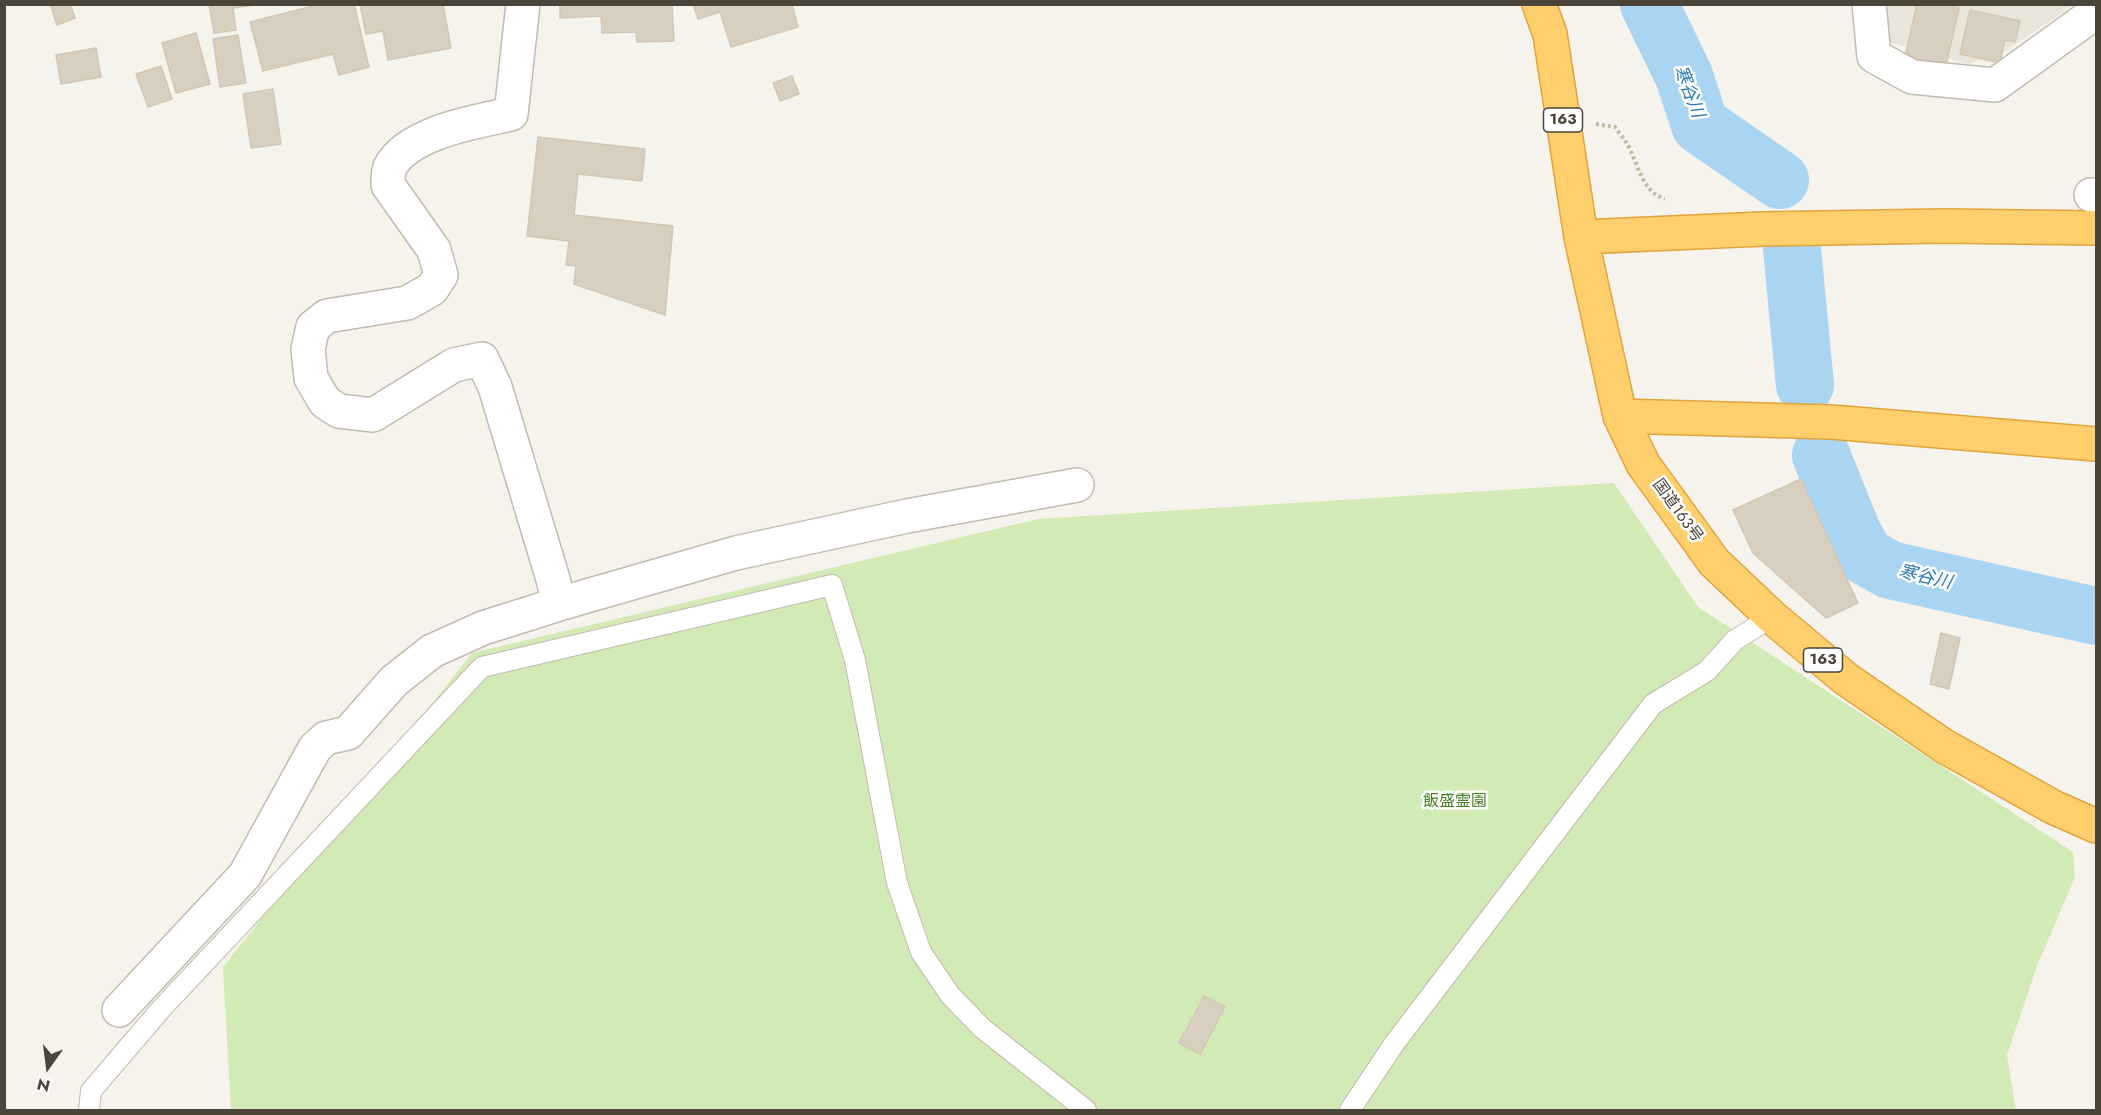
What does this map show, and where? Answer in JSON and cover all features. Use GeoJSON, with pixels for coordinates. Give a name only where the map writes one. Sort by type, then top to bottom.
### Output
{"type":"FeatureCollection","features":[{"type":"Feature","properties":{"kind":"highway","name":"国道163号"},"geometry":{"type":"LineString","coordinates":[[1539,4],[1550,34],[1581,237],[1620,416],[1643,464],[1714,562],[1772,617],[1846,679],[1944,746],[2054,807],[2097,826]]}},
{"type":"Feature","properties":{"kind":"highway"},"geometry":{"type":"LineString","coordinates":[[1581,237],[1763,229],[1921,226],[2097,228]]}},
{"type":"Feature","properties":{"kind":"highway"},"geometry":{"type":"LineString","coordinates":[[1620,416],[1831,422],[2097,444]]}},
{"type":"Feature","properties":{"kind":"street"},"geometry":{"type":"LineString","coordinates":[[523,4],[510,114],[444,130],[404,150],[389,168],[388,185],[434,250],[441,275],[432,289],[407,303],[327,316],[314,327],[308,349],[311,378],[325,402],[339,411],[373,415],[454,365],[482,359],[495,387],[556,591]]}},
{"type":"Feature","properties":{"kind":"street"},"geometry":{"type":"LineString","coordinates":[[1869,4],[1874,56],[1912,77],[1995,85],[2097,12]]}},
{"type":"Feature","properties":{"kind":"street"},"geometry":{"type":"LineString","coordinates":[[119,1010],[245,875],[315,748],[326,738],[348,734],[394,681],[432,651],[556,591],[907,516],[1077,484]]}},
{"type":"Feature","properties":{"kind":"lane"},"geometry":{"type":"LineString","coordinates":[[89,1110],[91,1091],[162,1008],[482,667],[832,585],[855,660],[897,883],[921,952],[950,995],[982,1028],[1086,1110]]}},
{"type":"Feature","properties":{"kind":"lane"},"geometry":{"type":"LineString","coordinates":[[1350,1110],[1394,1044],[1653,704],[1707,671],[1735,640],[1772,617]]}},
{"type":"Feature","properties":{"kind":"path"},"geometry":{"type":"LineString","coordinates":[[1564,123],[1615,127],[1627,143],[1638,173],[1656,196],[1674,202]]}},
{"type":"Feature","properties":{"kind":"shaded area"},"geometry":{"type":"Polygon","coordinates":[[[1879,5],[2071,5],[2007,50],[1968,64],[1892,43],[1879,28],[1879,5]]]}},
{"type":"Feature","properties":{"kind":"green space","name":"飯盛霊園"},"geometry":{"type":"Polygon","coordinates":[[[1614,483],[1698,607],[2073,852],[2075,877],[2037,966],[2007,1055],[2016,1110],[231,1110],[223,967],[472,653],[1038,519],[1614,483]]]}},
{"type":"Feature","properties":{"kind":"building"},"geometry":{"type":"Polygon","coordinates":[[[50,4],[70,4],[75,18],[57,25],[50,4]]]}},
{"type":"Feature","properties":{"kind":"building"},"geometry":{"type":"Polygon","coordinates":[[[209,4],[262,4],[233,8],[236,30],[214,33],[209,4]]]}},
{"type":"Feature","properties":{"kind":"building"},"geometry":{"type":"Polygon","coordinates":[[[321,4],[354,4],[369,67],[339,75],[333,54],[263,71],[250,22],[321,4]]]}},
{"type":"Feature","properties":{"kind":"building"},"geometry":{"type":"Polygon","coordinates":[[[360,4],[443,4],[451,48],[388,60],[383,31],[366,34],[360,4]]]}},
{"type":"Feature","properties":{"kind":"building"},"geometry":{"type":"Polygon","coordinates":[[[560,4],[672,4],[674,41],[637,42],[636,32],[602,33],[601,16],[560,18],[560,4]]]}},
{"type":"Feature","properties":{"kind":"building"},"geometry":{"type":"Polygon","coordinates":[[[693,4],[792,4],[798,27],[731,47],[720,12],[698,19],[693,4]]]}},
{"type":"Feature","properties":{"kind":"building"},"geometry":{"type":"Polygon","coordinates":[[[1917,4],[1943,4],[1959,8],[1946,66],[1905,57],[1917,4]]]}},
{"type":"Feature","properties":{"kind":"building"},"geometry":{"type":"Polygon","coordinates":[[[1970,10],[2020,21],[2015,42],[2005,40],[2000,63],[1960,54],[1970,10]]]}},
{"type":"Feature","properties":{"kind":"building"},"geometry":{"type":"Polygon","coordinates":[[[196,33],[210,84],[176,93],[162,43],[196,33]]]}},
{"type":"Feature","properties":{"kind":"building"},"geometry":{"type":"Polygon","coordinates":[[[238,35],[246,83],[220,87],[213,39],[238,35]]]}},
{"type":"Feature","properties":{"kind":"building"},"geometry":{"type":"Polygon","coordinates":[[[96,48],[101,77],[61,84],[56,55],[96,48]]]}},
{"type":"Feature","properties":{"kind":"building"},"geometry":{"type":"Polygon","coordinates":[[[161,66],[172,99],[148,107],[136,74],[161,66]]]}},
{"type":"Feature","properties":{"kind":"building"},"geometry":{"type":"Polygon","coordinates":[[[792,76],[799,94],[780,101],[773,83],[792,76]]]}},
{"type":"Feature","properties":{"kind":"building"},"geometry":{"type":"Polygon","coordinates":[[[273,89],[281,144],[251,148],[243,94],[273,89]]]}},
{"type":"Feature","properties":{"kind":"building"},"geometry":{"type":"Polygon","coordinates":[[[538,137],[645,149],[642,181],[578,174],[574,215],[673,226],[665,315],[574,284],[576,266],[566,265],[569,241],[527,236],[538,137]]]}},
{"type":"Feature","properties":{"kind":"building"},"geometry":{"type":"Polygon","coordinates":[[[1801,479],[1858,603],[1826,618],[1753,553],[1733,510],[1801,479]]]}},
{"type":"Feature","properties":{"kind":"building"},"geometry":{"type":"Polygon","coordinates":[[[1941,633],[1960,638],[1949,689],[1930,684],[1941,633]]]}},
{"type":"Feature","properties":{"kind":"building"},"geometry":{"type":"Polygon","coordinates":[[[1204,996],[1225,1007],[1200,1054],[1179,1043],[1204,996]]]}},
{"type":"Feature","properties":{"kind":"waterway","name":"寒谷川"},"geometry":{"type":"LineString","coordinates":[[1649,4],[1684,76],[1700,125],[1780,180]]}},
{"type":"Feature","properties":{"kind":"waterway","name":"寒谷川"},"geometry":{"type":"LineString","coordinates":[[1792,248],[1805,385]]}},
{"type":"Feature","properties":{"kind":"waterway","name":"寒谷川"},"geometry":{"type":"LineString","coordinates":[[1821,455],[1852,532],[1865,556],[1890,570],[2096,616]]}}]}
